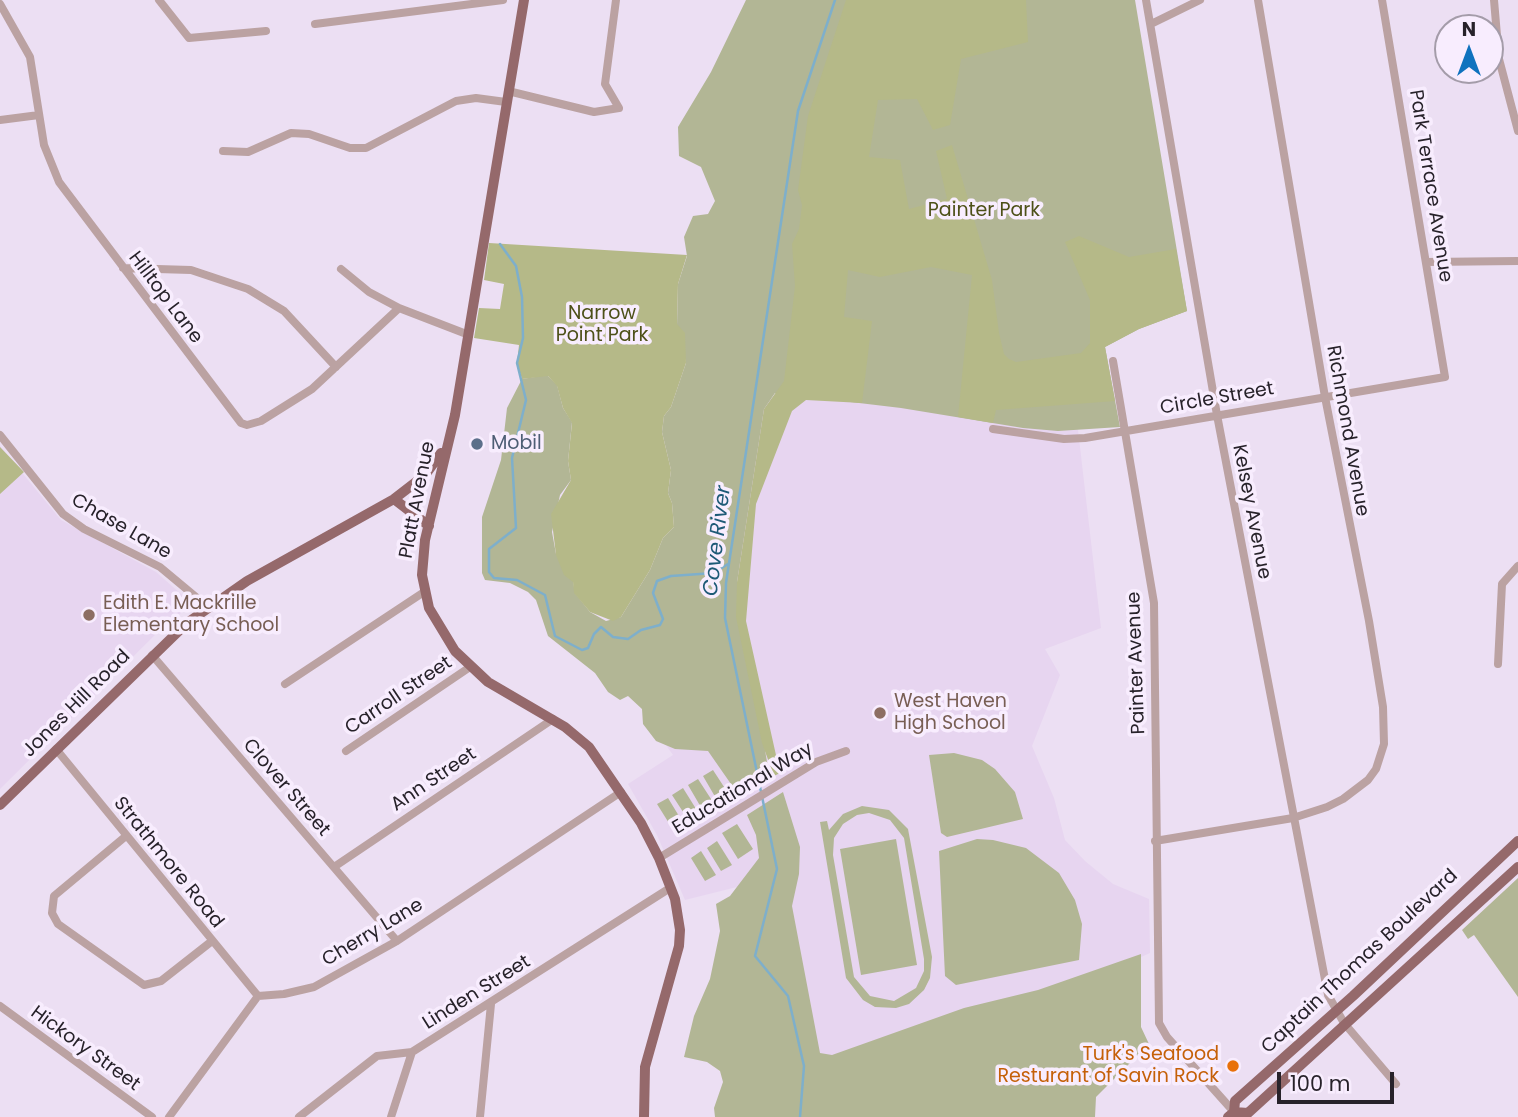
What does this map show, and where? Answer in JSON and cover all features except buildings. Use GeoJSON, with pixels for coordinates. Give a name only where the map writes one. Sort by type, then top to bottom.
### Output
{"type":"FeatureCollection","features":[{"type":"Feature","properties":{"kind":"main road","name":"Platt Avenue"},"geometry":{"type":"LineString","coordinates":[[524,0],[455,415],[445,446],[422,559],[424,592],[438,626],[470,667],[488,682],[552,719],[589,747],[621,792],[659,858],[680,916],[679,946],[648,1054],[643,1084],[644,1117]]}},
{"type":"Feature","properties":{"kind":"main road","name":"Jones Hill Road"},"geometry":{"type":"LineString","coordinates":[[0,805],[152,655],[208,607],[247,581],[394,499],[425,475],[445,446]]}},
{"type":"Feature","properties":{"kind":"main road"},"geometry":{"type":"LineString","coordinates":[[394,499],[429,526]]}},
{"type":"Feature","properties":{"kind":"main road","name":"Captain Thomas Boulevard"},"geometry":{"type":"LineString","coordinates":[[1518,841],[1235,1101],[1231,1114],[1248,1113],[1518,867]]}},
{"type":"Feature","properties":{"kind":"street"},"geometry":{"type":"LineString","coordinates":[[159,0],[188,38],[266,31]]}},
{"type":"Feature","properties":{"kind":"street"},"geometry":{"type":"LineString","coordinates":[[315,24],[503,0]]}},
{"type":"Feature","properties":{"kind":"street"},"geometry":{"type":"LineString","coordinates":[[223,151],[248,152],[291,133],[309,134],[350,148],[366,148],[456,101],[476,98],[507,96],[594,112],[619,108],[605,85],[616,0]]}},
{"type":"Feature","properties":{"kind":"street","name":"Kelsey Avenue"},"geometry":{"type":"LineString","coordinates":[[1146,0],[1217,415],[1328,995],[1344,1023],[1396,1084]]}},
{"type":"Feature","properties":{"kind":"street"},"geometry":{"type":"LineString","coordinates":[[1150,24],[1199,0]]}},
{"type":"Feature","properties":{"kind":"street","name":"Richmond Avenue"},"geometry":{"type":"LineString","coordinates":[[1156,841],[1293,818],[1327,807],[1357,790],[1376,769],[1384,744],[1382,708],[1369,621],[1325,397],[1258,0]]}},
{"type":"Feature","properties":{"kind":"street","name":"Park Terrace Avenue"},"geometry":{"type":"LineString","coordinates":[[1382,0],[1445,377]]}},
{"type":"Feature","properties":{"kind":"street"},"geometry":{"type":"LineString","coordinates":[[1494,0],[1499,59],[1518,131]]}},
{"type":"Feature","properties":{"kind":"street","name":"Hilltop Lane"},"geometry":{"type":"LineString","coordinates":[[0,4],[30,57],[44,145],[60,182],[241,423],[253,424],[289,405],[336,367],[400,308]]}},
{"type":"Feature","properties":{"kind":"street"},"geometry":{"type":"LineString","coordinates":[[0,120],[39,115]]}},
{"type":"Feature","properties":{"kind":"street"},"geometry":{"type":"LineString","coordinates":[[1426,262],[1518,261]]}},
{"type":"Feature","properties":{"kind":"street"},"geometry":{"type":"LineString","coordinates":[[123,268],[191,270],[248,289],[284,311],[336,367]]}},
{"type":"Feature","properties":{"kind":"street"},"geometry":{"type":"LineString","coordinates":[[341,269],[369,292],[400,308],[469,335]]}},
{"type":"Feature","properties":{"kind":"street","name":"Painter Avenue"},"geometry":{"type":"LineString","coordinates":[[1113,361],[1154,603],[1159,1023],[1167,1037],[1231,1114]]}},
{"type":"Feature","properties":{"kind":"street","name":"Circle Street"},"geometry":{"type":"LineString","coordinates":[[993,429],[1064,439],[1445,377]]}},
{"type":"Feature","properties":{"kind":"street","name":"Chase Lane"},"geometry":{"type":"LineString","coordinates":[[0,436],[63,514],[85,529],[160,567],[208,607]]}},
{"type":"Feature","properties":{"kind":"street"},"geometry":{"type":"LineString","coordinates":[[1498,664],[1502,584],[1518,566]]}},
{"type":"Feature","properties":{"kind":"street"},"geometry":{"type":"LineString","coordinates":[[285,684],[424,592]]}},
{"type":"Feature","properties":{"kind":"street","name":"Clover Street"},"geometry":{"type":"LineString","coordinates":[[152,655],[397,941]]}},
{"type":"Feature","properties":{"kind":"street","name":"Carroll Street"},"geometry":{"type":"LineString","coordinates":[[346,751],[470,667]]}},
{"type":"Feature","properties":{"kind":"street","name":"Ann Street"},"geometry":{"type":"LineString","coordinates":[[334,867],[552,719]]}},
{"type":"Feature","properties":{"kind":"street","name":"Strathmore Road"},"geometry":{"type":"LineString","coordinates":[[56,749],[258,996]]}},
{"type":"Feature","properties":{"kind":"street","name":"Educational Way"},"geometry":{"type":"LineString","coordinates":[[659,858],[817,762],[846,751]]}},
{"type":"Feature","properties":{"kind":"street","name":"Cherry Lane"},"geometry":{"type":"LineString","coordinates":[[258,996],[284,994],[314,986],[397,941],[621,792]]}},
{"type":"Feature","properties":{"kind":"street"},"geometry":{"type":"LineString","coordinates":[[126,836],[54,896],[52,913],[58,924],[144,985],[162,981],[212,941]]}},
{"type":"Feature","properties":{"kind":"street","name":"Linden Street"},"geometry":{"type":"LineString","coordinates":[[299,1117],[377,1056],[412,1052],[670,888]]}},
{"type":"Feature","properties":{"kind":"street"},"geometry":{"type":"LineString","coordinates":[[169,1117],[258,996]]}},
{"type":"Feature","properties":{"kind":"street"},"geometry":{"type":"LineString","coordinates":[[480,1117],[491,1004]]}},
{"type":"Feature","properties":{"kind":"street","name":"Hickory Street"},"geometry":{"type":"LineString","coordinates":[[0,1006],[152,1117]]}},
{"type":"Feature","properties":{"kind":"street"},"geometry":{"type":"LineString","coordinates":[[391,1117],[412,1052]]}},
{"type":"Feature","properties":{"kind":"shaded area","name":"West Haven High School"},"geometry":{"type":"Polygon","coordinates":[[[708,396],[1075,404],[1101,628],[1045,649],[1060,675],[1032,746],[1054,798],[1065,840],[1113,884],[1149,899],[1150,953],[1121,966],[822,1065],[753,883],[685,900],[657,835],[628,784],[673,755],[663,741],[708,396]]]}},
{"type":"Feature","properties":{"kind":"shaded area","name":"Edith E. Mackrille Elementary School"},"geometry":{"type":"Polygon","coordinates":[[[0,446],[61,520],[156,572],[189,601],[187,609],[169,621],[0,789],[0,446]]]}},
{"type":"Feature","properties":{"kind":"green space","name":"Painter Park"},"geometry":{"type":"Polygon","coordinates":[[[746,0],[1135,0],[1187,311],[1139,329],[1105,347],[1120,427],[1058,431],[1023,428],[901,408],[775,393],[764,409],[737,582],[767,762],[774,776],[740,797],[708,751],[675,749],[656,741],[643,724],[642,709],[628,696],[620,700],[608,692],[595,673],[548,636],[536,600],[528,592],[510,583],[485,580],[482,573],[482,517],[501,460],[507,408],[522,379],[548,376],[557,385],[563,408],[572,422],[568,461],[571,480],[560,495],[552,532],[556,554],[573,581],[575,593],[590,612],[606,621],[621,617],[650,570],[663,538],[674,527],[672,503],[668,493],[671,470],[662,432],[664,416],[671,407],[686,363],[677,325],[678,284],[687,256],[684,237],[693,216],[708,214],[715,201],[701,167],[679,156],[678,127],[711,72],[746,0]]]}},
{"type":"Feature","properties":{"kind":"green space"},"geometry":{"type":"Polygon","coordinates":[[[846,0],[1026,0],[1028,42],[961,59],[950,125],[933,130],[917,99],[878,100],[869,157],[900,160],[909,209],[947,199],[936,151],[952,145],[992,280],[999,333],[1004,354],[1009,359],[1016,362],[1081,353],[1090,343],[1090,300],[1065,242],[1079,236],[1129,257],[1176,249],[1187,311],[1139,329],[1105,347],[1115,401],[996,410],[993,423],[958,417],[972,275],[931,267],[880,277],[848,270],[844,317],[872,321],[862,403],[806,400],[792,411],[756,504],[746,621],[780,773],[774,776],[762,743],[736,617],[737,582],[764,409],[784,381],[795,286],[792,244],[799,229],[802,205],[798,190],[808,116],[846,0]]]}},
{"type":"Feature","properties":{"kind":"green space","name":"Narrow Point Park"},"geometry":{"type":"Polygon","coordinates":[[[489,243],[687,255],[678,284],[677,324],[685,333],[686,363],[671,407],[664,416],[662,432],[671,470],[668,493],[672,503],[674,527],[663,538],[650,570],[621,617],[613,621],[590,612],[574,593],[573,582],[564,575],[556,555],[551,514],[571,480],[568,461],[572,423],[563,408],[557,386],[548,376],[522,379],[517,363],[519,345],[474,338],[479,308],[500,309],[504,284],[484,280],[489,243]]]}},
{"type":"Feature","properties":{"kind":"green space"},"geometry":{"type":"Polygon","coordinates":[[[0,447],[24,472],[0,494],[0,447]]]}},
{"type":"Feature","properties":{"kind":"green space"},"geometry":{"type":"Polygon","coordinates":[[[954,753],[982,760],[995,769],[1015,792],[1023,819],[947,837],[941,833],[929,755],[954,753]]]}},
{"type":"Feature","properties":{"kind":"green space"},"geometry":{"type":"Polygon","coordinates":[[[713,770],[728,793],[717,800],[703,776],[713,770]]]}},
{"type":"Feature","properties":{"kind":"green space"},"geometry":{"type":"Polygon","coordinates":[[[698,779],[713,802],[702,809],[688,785],[698,779]]]}},
{"type":"Feature","properties":{"kind":"green space"},"geometry":{"type":"Polygon","coordinates":[[[683,788],[698,812],[687,818],[672,795],[683,788]]]}},
{"type":"Feature","properties":{"kind":"green space"},"geometry":{"type":"Polygon","coordinates":[[[783,792],[800,847],[799,874],[792,906],[820,1053],[832,1055],[964,1008],[1038,990],[1141,954],[1141,1027],[1149,1044],[1096,1097],[1095,1117],[715,1117],[714,1108],[723,1082],[720,1071],[707,1062],[684,1057],[694,1016],[710,979],[720,931],[716,904],[730,896],[759,858],[756,835],[747,815],[783,792]]]}},
{"type":"Feature","properties":{"kind":"green space"},"geometry":{"type":"Polygon","coordinates":[[[668,798],[682,821],[672,828],[657,804],[668,798]]]}},
{"type":"Feature","properties":{"kind":"green space"},"geometry":{"type":"Polygon","coordinates":[[[862,806],[889,810],[908,829],[932,957],[930,978],[924,990],[909,1004],[896,1008],[875,1007],[863,1000],[846,978],[820,822],[827,821],[829,830],[843,814],[862,806]],[[869,813],[857,815],[843,824],[834,838],[833,855],[854,977],[870,996],[894,1001],[916,988],[924,971],[924,959],[904,838],[890,820],[869,813]]]}},
{"type":"Feature","properties":{"kind":"green space"},"geometry":{"type":"Polygon","coordinates":[[[737,824],[753,849],[738,859],[722,833],[737,824]]]}},
{"type":"Feature","properties":{"kind":"green space"},"geometry":{"type":"Polygon","coordinates":[[[896,839],[917,965],[861,975],[840,849],[896,839]]]}},
{"type":"Feature","properties":{"kind":"green space"},"geometry":{"type":"Polygon","coordinates":[[[977,839],[1026,848],[1059,873],[1075,900],[1082,924],[1079,960],[956,985],[945,976],[939,851],[977,839]]]}},
{"type":"Feature","properties":{"kind":"green space"},"geometry":{"type":"Polygon","coordinates":[[[717,841],[732,865],[721,871],[707,848],[717,841]]]}},
{"type":"Feature","properties":{"kind":"green space"},"geometry":{"type":"Polygon","coordinates":[[[701,851],[716,875],[705,881],[691,858],[701,851]]]}},
{"type":"Feature","properties":{"kind":"green space"},"geometry":{"type":"Polygon","coordinates":[[[1518,878],[1518,997],[1474,935],[1468,939],[1462,930],[1518,878]]]}},
{"type":"Feature","properties":{"kind":"waterway","name":"Cove River"},"geometry":{"type":"LineString","coordinates":[[800,1117],[804,1066],[788,996],[755,956],[777,869],[725,618],[726,583],[798,111],[835,0]]}},
{"type":"Feature","properties":{"kind":"waterway"},"geometry":{"type":"LineString","coordinates":[[500,244],[516,266],[522,297],[523,338],[517,363],[526,400],[512,458],[516,528],[489,549],[489,572],[494,578],[517,580],[545,595],[555,636],[582,650],[588,648],[594,634],[601,627],[613,637],[628,639],[641,630],[660,625],[663,619],[653,593],[657,581],[671,576],[714,573],[728,564]]}},
{"type":"Feature","properties":{"kind":"place","name":"Mobil"},"geometry":{"type":"Point","coordinates":[477,444]}},
{"type":"Feature","properties":{"kind":"place","name":"Edith E. Mackrille Elementary School"},"geometry":{"type":"Point","coordinates":[89,615]}},
{"type":"Feature","properties":{"kind":"place","name":"West Haven High School"},"geometry":{"type":"Point","coordinates":[880,713]}},
{"type":"Feature","properties":{"kind":"place","name":"Turk's Seafood Resturant of Savin Rock"},"geometry":{"type":"Point","coordinates":[1233,1066]}}]}
